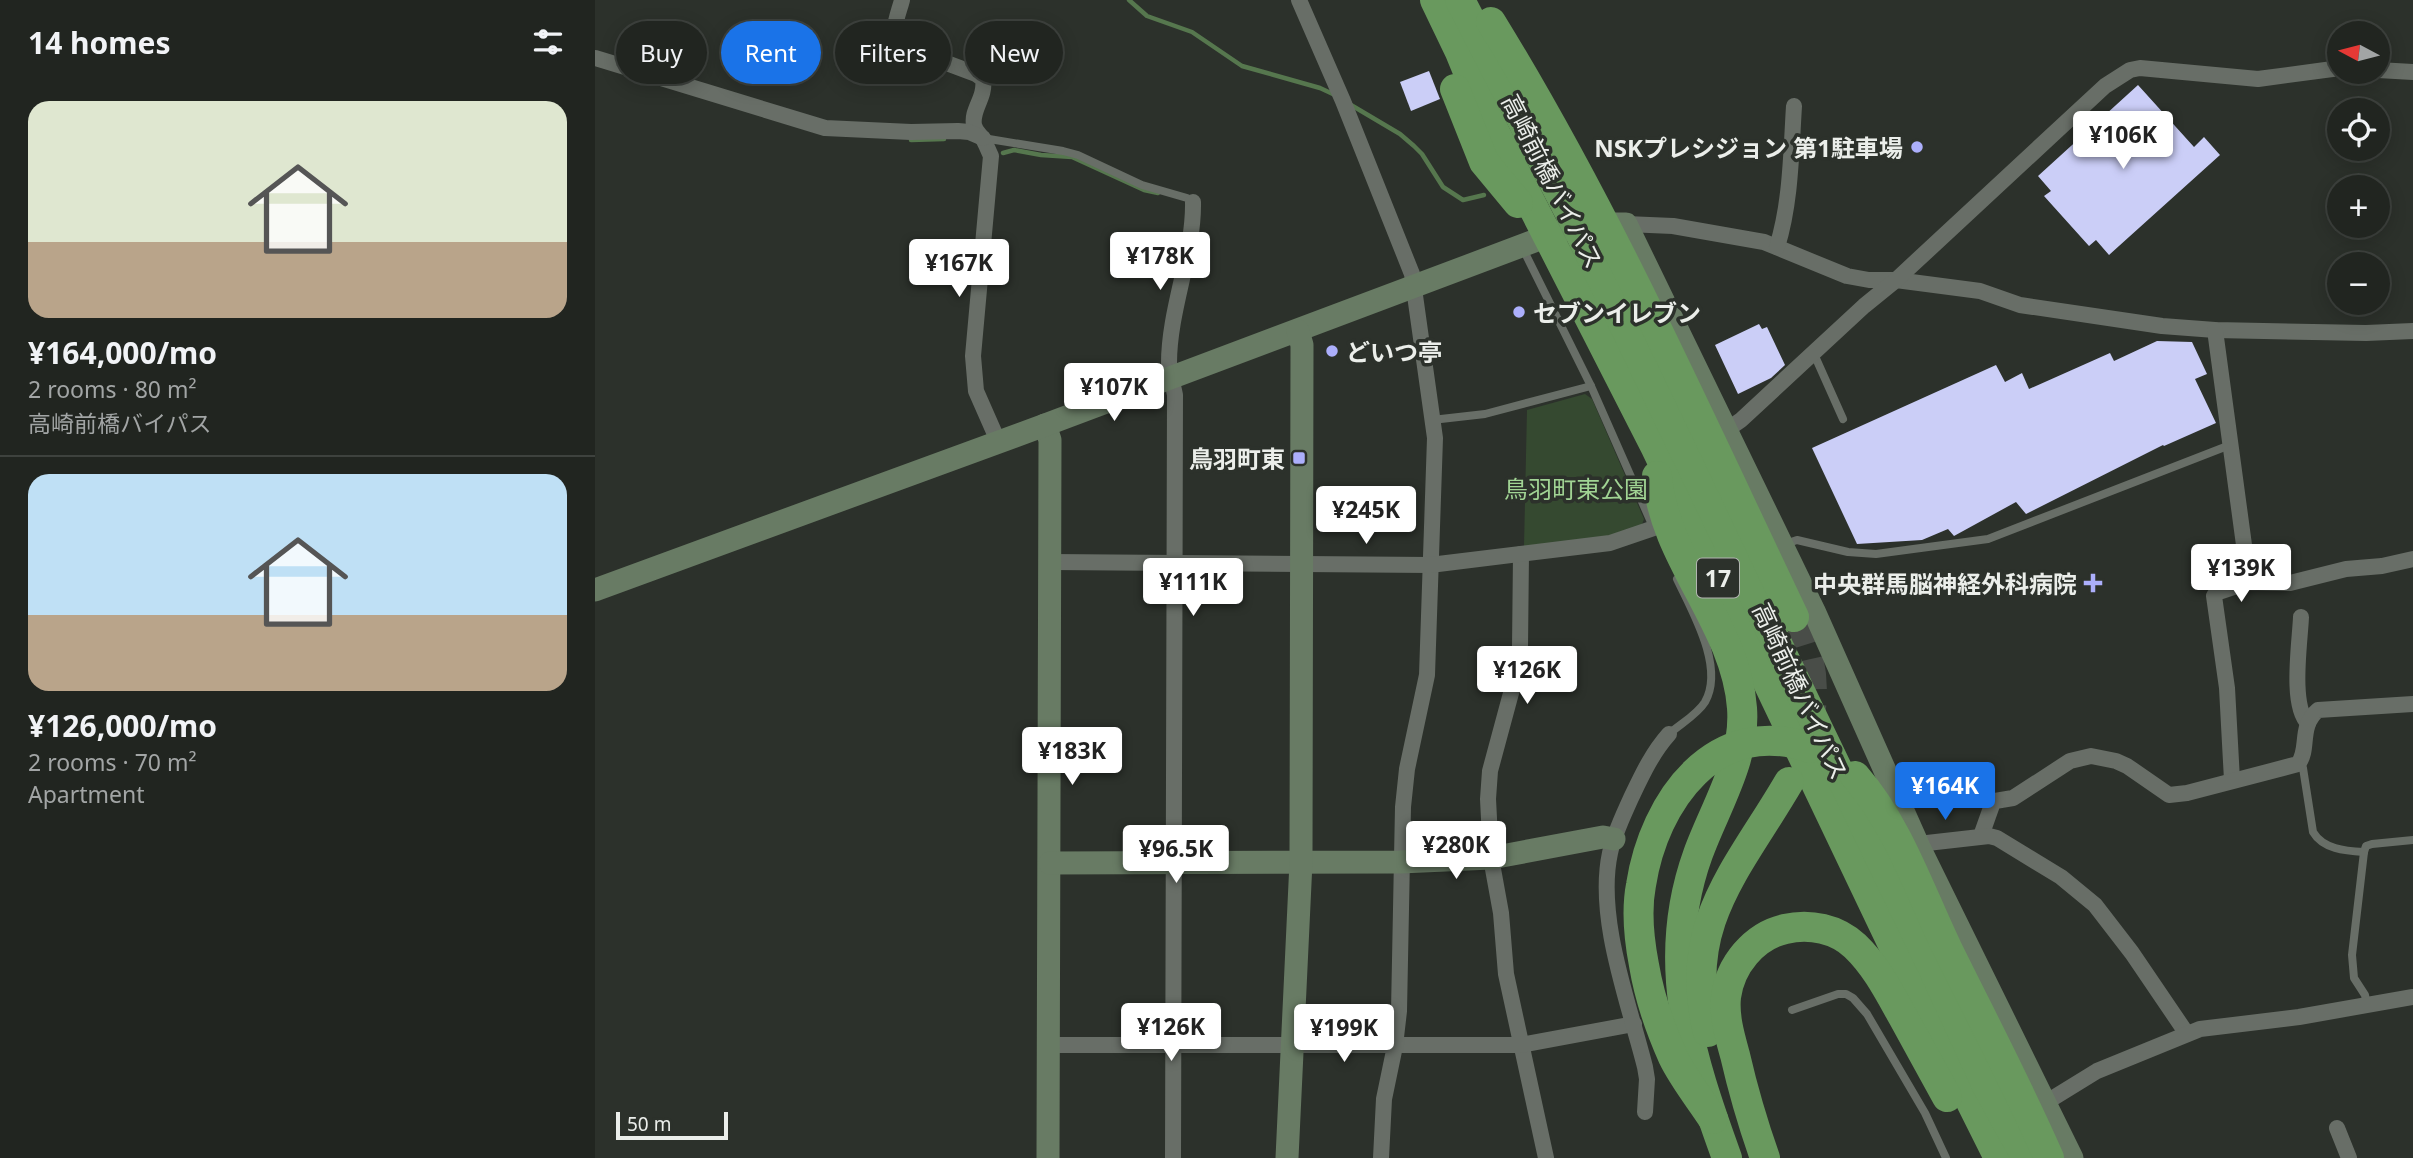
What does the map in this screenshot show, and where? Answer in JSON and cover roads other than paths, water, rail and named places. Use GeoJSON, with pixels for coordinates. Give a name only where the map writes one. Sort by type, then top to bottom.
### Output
{"type":"FeatureCollection","features":[{"type":"Feature","properties":{"kind":"highway","name":"高崎前橋バイパス"},"geometry":{"type":"LineString","coordinates":[[1434,0],[1460,52],[1534,231],[1656,448],[1900,959],[1999,1158]]}},
{"type":"Feature","properties":{"kind":"highway","name":"高崎前橋バイパス"},"geometry":{"type":"LineString","coordinates":[[1460,0],[1603,225],[1932,966],[1988,1088],[2027,1158]]}},
{"type":"Feature","properties":{"kind":"highway"},"geometry":{"type":"LineString","coordinates":[[1478,0],[1562,142],[1794,617]]}},
{"type":"Feature","properties":{"kind":"highway"},"geometry":{"type":"LineString","coordinates":[[1489,0],[1592,163],[1603,225]]}},
{"type":"Feature","properties":{"kind":"highway"},"geometry":{"type":"LineString","coordinates":[[1656,448],[1659,492],[1668,526],[1732,660],[1742,712],[1742,733],[1737,755],[1697,857],[1682,931],[1681,992],[1685,1019],[1713,1119],[1727,1158]]}},
{"type":"Feature","properties":{"kind":"highway"},"geometry":{"type":"LineString","coordinates":[[1713,1119],[1673,1058],[1656,1011],[1644,968],[1639,915],[1640,887],[1662,816],[1680,786],[1702,765],[1737,746],[1775,741],[1811,748],[1841,764],[1861,782],[1881,811],[2049,1158]]}},
{"type":"Feature","properties":{"kind":"highway"},"geometry":{"type":"LineString","coordinates":[[1748,1108],[1718,1059],[1708,1034],[1702,997],[1703,953],[1716,904],[1789,782]]}},
{"type":"Feature","properties":{"kind":"highway"},"geometry":{"type":"LineString","coordinates":[[1765,1158],[1748,1108],[1726,1016],[1726,999],[1733,973],[1745,954],[1760,939],[1787,928],[1813,927],[1845,938],[1874,966],[1982,1158]]}},
{"type":"Feature","properties":{"kind":"street"},"geometry":{"type":"LineString","coordinates":[[902,0],[894,28],[901,46],[983,79],[982,97],[973,122],[991,156],[973,356],[976,391],[998,441]]}},
{"type":"Feature","properties":{"kind":"street"},"geometry":{"type":"LineString","coordinates":[[1299,0],[1412,274],[1433,420],[1427,675],[1405,786],[1399,1011],[1385,1089],[1381,1158]]}},
{"type":"Feature","properties":{"kind":"street"},"geometry":{"type":"LineString","coordinates":[[595,58],[825,128],[958,131],[983,138]]}},
{"type":"Feature","properties":{"kind":"street"},"geometry":{"type":"LineString","coordinates":[[1728,429],[1896,280],[2105,86],[2130,70],[2151,68],[2258,79],[2327,68]]}},
{"type":"Feature","properties":{"kind":"street"},"geometry":{"type":"LineString","coordinates":[[2391,71],[2413,72]]}},
{"type":"Feature","properties":{"kind":"street"},"geometry":{"type":"LineString","coordinates":[[1777,247],[1788,189],[1794,106]]}},
{"type":"Feature","properties":{"kind":"street"},"geometry":{"type":"LineString","coordinates":[[1173,1158],[1175,395],[1169,363],[1173,320],[1189,239],[1193,202]]}},
{"type":"Feature","properties":{"kind":"street"},"geometry":{"type":"LineString","coordinates":[[1603,225],[1728,429],[1814,611],[1919,847],[2072,1158]]}},
{"type":"Feature","properties":{"kind":"street"},"geometry":{"type":"LineString","coordinates":[[595,590],[1414,287],[1534,231],[1603,225],[1672,226],[1764,242],[1847,276],[1980,291],[2020,305],[2162,326],[2215,330],[2413,331]]}},
{"type":"Feature","properties":{"kind":"street"},"geometry":{"type":"LineString","coordinates":[[2215,330],[2249,582]]}},
{"type":"Feature","properties":{"kind":"street"},"geometry":{"type":"LineString","coordinates":[[1287,1158],[1301,862],[1302,345],[1298,331]]}},
{"type":"Feature","properties":{"kind":"street"},"geometry":{"type":"LineString","coordinates":[[1045,425],[1050,440],[1051,562],[1048,1158]]}},
{"type":"Feature","properties":{"kind":"street"},"geometry":{"type":"LineString","coordinates":[[1051,562],[1430,565],[1657,535]]}},
{"type":"Feature","properties":{"kind":"street"},"geometry":{"type":"LineString","coordinates":[[1521,554],[1520,647],[1489,783],[1492,858],[1501,913],[1506,974],[1546,1158]]}},
{"type":"Feature","properties":{"kind":"street"},"geometry":{"type":"LineString","coordinates":[[2232,780],[2227,688],[2214,596],[2221,589],[2249,582],[2290,583],[2346,569],[2382,566],[2413,559]]}},
{"type":"Feature","properties":{"kind":"street"},"geometry":{"type":"LineString","coordinates":[[2301,617],[2298,695],[2301,715],[2308,723]]}},
{"type":"Feature","properties":{"kind":"street"},"geometry":{"type":"LineString","coordinates":[[1981,836],[1995,801],[2021,794],[2056,769],[2079,758],[2091,756],[2116,761],[2169,794],[2187,793],[2300,762],[2308,723],[2318,710],[2413,704]]}},
{"type":"Feature","properties":{"kind":"street"},"geometry":{"type":"LineString","coordinates":[[1645,1112],[1647,1079],[1608,917],[1609,858],[1614,839],[1647,765],[1669,734]]}},
{"type":"Feature","properties":{"kind":"street"},"geometry":{"type":"LineString","coordinates":[[1919,847],[1927,843],[1981,836],[1997,838],[2082,892],[2132,953],[2187,1034]]}},
{"type":"Feature","properties":{"kind":"street"},"geometry":{"type":"LineString","coordinates":[[1050,863],[1401,862],[1492,858],[1603,837],[1614,839]]}},
{"type":"Feature","properties":{"kind":"street"},"geometry":{"type":"LineString","coordinates":[[2045,1103],[2097,1071],[2200,1029],[2299,1017],[2413,997]]}},
{"type":"Feature","properties":{"kind":"street"},"geometry":{"type":"LineString","coordinates":[[1048,1045],[1520,1045],[1634,1024]]}},
{"type":"Feature","properties":{"kind":"street"},"geometry":{"type":"LineString","coordinates":[[2337,1128],[2349,1158]]}},
{"type":"Feature","properties":{"kind":"lane"},"geometry":{"type":"LineString","coordinates":[[983,138],[1078,155],[1142,185],[1193,202]]}},
{"type":"Feature","properties":{"kind":"lane"},"geometry":{"type":"LineString","coordinates":[[1534,231],[1591,386],[1657,535]]}},
{"type":"Feature","properties":{"kind":"lane"},"geometry":{"type":"LineString","coordinates":[[1814,354],[1843,419]]}},
{"type":"Feature","properties":{"kind":"lane"},"geometry":{"type":"LineString","coordinates":[[1433,420],[1485,414],[1591,386]]}},
{"type":"Feature","properties":{"kind":"lane"},"geometry":{"type":"LineString","coordinates":[[1783,546],[1797,540],[1848,552],[1876,554],[1987,539],[2230,445]]}},
{"type":"Feature","properties":{"kind":"lane"},"geometry":{"type":"LineString","coordinates":[[1669,734],[1705,702],[1711,679],[1706,643],[1671,566]]}},
{"type":"Feature","properties":{"kind":"lane"},"geometry":{"type":"LineString","coordinates":[[2300,762],[2313,832],[2318,840],[2339,849],[2364,852]]}},
{"type":"Feature","properties":{"kind":"lane"},"geometry":{"type":"LineString","coordinates":[[2367,1005],[2365,995],[2354,978],[2352,955],[2364,852],[2366,846],[2372,844],[2413,839]]}},
{"type":"Feature","properties":{"kind":"lane"},"geometry":{"type":"LineString","coordinates":[[1792,1010],[1838,994],[1846,993],[1853,998],[1874,1024],[1925,1113],[1946,1158]]}},
{"type":"Feature","properties":{"kind":"waterway"},"geometry":{"type":"LineString","coordinates":[[1129,0],[1147,16],[1192,32],[1242,66],[1320,88],[1335,95]]}},
{"type":"Feature","properties":{"kind":"waterway"},"geometry":{"type":"LineString","coordinates":[[1351,105],[1400,134],[1414,146],[1443,187],[1463,200],[1484,195]]}},
{"type":"Feature","properties":{"kind":"waterway"},"geometry":{"type":"LineString","coordinates":[[911,140],[944,139]]}},
{"type":"Feature","properties":{"kind":"waterway"},"geometry":{"type":"LineString","coordinates":[[1003,153],[1014,150],[1072,157],[1144,190],[1158,193]]}},
{"type":"Feature","properties":{"kind":"tunnel"},"geometry":{"type":"LineString","coordinates":[[1794,617],[1804,643],[1812,681],[1809,722]]}},
{"type":"Feature","properties":{"kind":"place","name":"NSKプレシジョン 第1駐車場"},"geometry":{"type":"Point","coordinates":[1917,147]}},
{"type":"Feature","properties":{"kind":"place","name":"セブンイレブン"},"geometry":{"type":"Point","coordinates":[1519,312]}},
{"type":"Feature","properties":{"kind":"place","name":"どいつ亭"},"geometry":{"type":"Point","coordinates":[1332,351]}},
{"type":"Feature","properties":{"kind":"place","name":"鳥羽町東"},"geometry":{"type":"Point","coordinates":[1299,458]}},
{"type":"Feature","properties":{"kind":"place","name":"中央群馬脳神経外科病院"},"geometry":{"type":"Point","coordinates":[2093,583]}},
{"type":"Feature","properties":{"kind":"park label","name":"鳥羽町東公園"},"geometry":{"type":"Point","coordinates":[1576,488]}}]}
